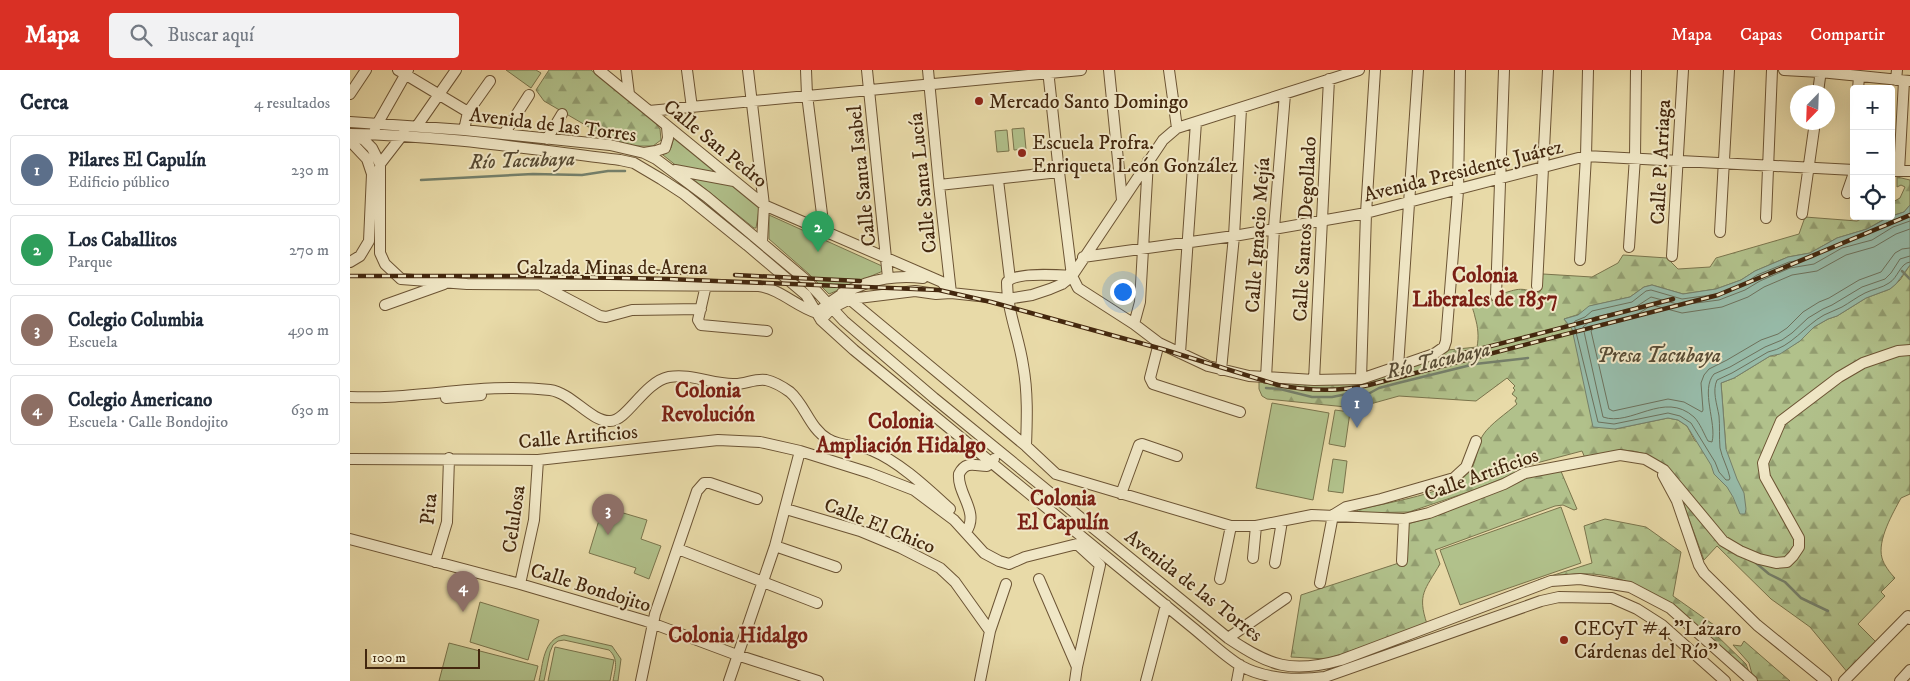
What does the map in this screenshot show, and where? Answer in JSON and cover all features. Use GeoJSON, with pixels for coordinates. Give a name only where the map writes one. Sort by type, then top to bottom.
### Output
{"type":"FeatureCollection","features":[{"type":"Feature","properties":{"kind":"street"},"geometry":{"type":"LineString","coordinates":[[350,94],[366,70]]}},
{"type":"Feature","properties":{"kind":"street"},"geometry":{"type":"LineString","coordinates":[[380,164],[401,135],[414,126],[456,70]]}},
{"type":"Feature","properties":{"kind":"street","name":"Calle San Pedro"},"geometry":{"type":"LineString","coordinates":[[599,70],[764,205],[936,279]]}},
{"type":"Feature","properties":{"kind":"street"},"geometry":{"type":"LineString","coordinates":[[626,70],[629,94]]}},
{"type":"Feature","properties":{"kind":"street"},"geometry":{"type":"LineString","coordinates":[[687,70],[692,108]]}},
{"type":"Feature","properties":{"kind":"street"},"geometry":{"type":"LineString","coordinates":[[748,70],[764,205],[762,242]]}},
{"type":"Feature","properties":{"kind":"street"},"geometry":{"type":"LineString","coordinates":[[806,70],[807,95],[824,230]]}},
{"type":"Feature","properties":{"kind":"street","name":"Calle Santa Isabel"},"geometry":{"type":"LineString","coordinates":[[867,70],[888,278]]}},
{"type":"Feature","properties":{"kind":"street","name":"Calle Santa Lucía"},"geometry":{"type":"LineString","coordinates":[[928,70],[951,293]]}},
{"type":"Feature","properties":{"kind":"street"},"geometry":{"type":"LineString","coordinates":[[649,111],[930,84],[989,74],[1081,70]]}},
{"type":"Feature","properties":{"kind":"street"},"geometry":{"type":"LineString","coordinates":[[1109,70],[1122,200]]}},
{"type":"Feature","properties":{"kind":"street"},"geometry":{"type":"LineString","coordinates":[[1169,70],[1177,128]]}},
{"type":"Feature","properties":{"kind":"street"},"geometry":{"type":"LineString","coordinates":[[846,296],[901,292],[951,293],[1007,299],[1032,295],[1062,284],[1072,276],[1148,160],[1163,140],[1177,128],[1241,109],[1357,70]]}},
{"type":"Feature","properties":{"kind":"street"},"geometry":{"type":"LineString","coordinates":[[1361,379],[1366,214],[1375,70]]}},
{"type":"Feature","properties":{"kind":"street"},"geometry":{"type":"LineString","coordinates":[[1398,367],[1418,70]]}},
{"type":"Feature","properties":{"kind":"street"},"geometry":{"type":"LineString","coordinates":[[1049,71],[1072,276],[1078,288],[1134,324],[1159,343],[1208,366],[1266,378],[1314,380],[1361,379],[1434,354],[1444,347],[1458,191],[1460,70]]}},
{"type":"Feature","properties":{"kind":"street"},"geometry":{"type":"LineString","coordinates":[[1496,296],[1504,70]]}},
{"type":"Feature","properties":{"kind":"street"},"geometry":{"type":"LineString","coordinates":[[1537,286],[1548,70]]}},
{"type":"Feature","properties":{"kind":"street"},"geometry":{"type":"LineString","coordinates":[[1580,260],[1586,156],[1588,70]]}},
{"type":"Feature","properties":{"kind":"street"},"geometry":{"type":"LineString","coordinates":[[1629,248],[1635,157],[1636,70]]}},
{"type":"Feature","properties":{"kind":"street","name":"Calle P. Arriaga"},"geometry":{"type":"LineString","coordinates":[[1672,256],[1683,70]]}},
{"type":"Feature","properties":{"kind":"street"},"geometry":{"type":"LineString","coordinates":[[1720,232],[1729,70]]}},
{"type":"Feature","properties":{"kind":"street"},"geometry":{"type":"LineString","coordinates":[[1766,218],[1772,70]]}},
{"type":"Feature","properties":{"kind":"street"},"geometry":{"type":"LineString","coordinates":[[1784,70],[1820,71],[1859,77],[1875,74],[1902,78],[1895,171],[1910,171]]}},
{"type":"Feature","properties":{"kind":"street"},"geometry":{"type":"LineString","coordinates":[[380,164],[368,137],[378,123],[404,71],[468,112]]}},
{"type":"Feature","properties":{"kind":"street"},"geometry":{"type":"LineString","coordinates":[[1819,85],[1820,71]]}},
{"type":"Feature","properties":{"kind":"street"},"geometry":{"type":"LineString","coordinates":[[1858,85],[1859,77]]}},
{"type":"Feature","properties":{"kind":"street","name":"Calle Santos Degollado"},"geometry":{"type":"LineString","coordinates":[[1314,380],[1329,79]]}},
{"type":"Feature","properties":{"kind":"street"},"geometry":{"type":"LineString","coordinates":[[464,130],[468,112],[490,81]]}},
{"type":"Feature","properties":{"kind":"street"},"geometry":{"type":"LineString","coordinates":[[504,134],[529,94]]}},
{"type":"Feature","properties":{"kind":"street","name":"Calle Ignacio Mejía"},"geometry":{"type":"LineString","coordinates":[[1266,378],[1274,228],[1285,94]]}},
{"type":"Feature","properties":{"kind":"street"},"geometry":{"type":"LineString","coordinates":[[1221,370],[1234,236],[1241,109]]}},
{"type":"Feature","properties":{"kind":"street"},"geometry":{"type":"LineString","coordinates":[[546,139],[562,114]]}},
{"type":"Feature","properties":{"kind":"street","name":"Avenida de las Torres"},"geometry":{"type":"LineString","coordinates":[[350,122],[464,130],[610,145],[644,153],[656,158],[762,242],[806,280],[844,321],[1000,453],[1228,638],[1264,661],[1291,666],[1308,666],[1340,660],[1551,581],[1580,579],[1630,587],[1670,608],[1752,681]]}},
{"type":"Feature","properties":{"kind":"street"},"geometry":{"type":"LineString","coordinates":[[1180,353],[1196,122]]}},
{"type":"Feature","properties":{"kind":"street"},"geometry":{"type":"LineString","coordinates":[[644,153],[656,152],[665,148],[668,138],[667,127]]}},
{"type":"Feature","properties":{"kind":"street"},"geometry":{"type":"LineString","coordinates":[[1802,214],[1814,130]]}},
{"type":"Feature","properties":{"kind":"street","name":"Avenida de las Torres"},"geometry":{"type":"LineString","coordinates":[[351,138],[401,135],[464,141],[620,160],[655,174],[684,194],[806,295],[819,316],[854,350],[1192,627],[1240,665],[1252,670],[1295,679],[1325,677],[1541,601],[1559,597],[1612,598],[1637,609],[1662,625],[1726,681]]}},
{"type":"Feature","properties":{"kind":"street"},"geometry":{"type":"LineString","coordinates":[[350,262],[360,256],[369,241],[372,174],[368,158],[351,138]]}},
{"type":"Feature","properties":{"kind":"street","name":"Avenida Presidente Juárez"},"geometry":{"type":"LineString","coordinates":[[1083,257],[1234,236],[1366,214],[1586,156],[1635,157],[1850,171]]}},
{"type":"Feature","properties":{"kind":"street"},"geometry":{"type":"LineString","coordinates":[[1134,324],[1140,302],[1148,160]]}},
{"type":"Feature","properties":{"kind":"street","name":"Calzada Minas de Arena"},"geometry":{"type":"LineString","coordinates":[[380,164],[380,252],[385,264],[401,279],[448,283],[706,285],[767,288],[783,294],[804,309],[819,316]]}},
{"type":"Feature","properties":{"kind":"street"},"geometry":{"type":"LineString","coordinates":[[671,169],[735,181]]}},
{"type":"Feature","properties":{"kind":"street"},"geometry":{"type":"LineString","coordinates":[[939,185],[1059,172]]}},
{"type":"Feature","properties":{"kind":"street"},"geometry":{"type":"LineString","coordinates":[[1847,192],[1853,175]]}},
{"type":"Feature","properties":{"kind":"street"},"geometry":{"type":"LineString","coordinates":[[998,180],[1010,278],[1007,282],[1007,299],[1023,363],[1027,395],[1026,446]]}},
{"type":"Feature","properties":{"kind":"street"},"geometry":{"type":"LineString","coordinates":[[1010,278],[1056,274],[1072,276]]}},
{"type":"Feature","properties":{"kind":"street"},"geometry":{"type":"LineString","coordinates":[[819,316],[830,305],[873,280],[910,277],[936,279],[942,282],[951,293]]}},
{"type":"Feature","properties":{"kind":"street"},"geometry":{"type":"LineString","coordinates":[[386,305],[448,283]]}},
{"type":"Feature","properties":{"kind":"street"},"geometry":{"type":"LineString","coordinates":[[538,284],[600,316],[606,317],[632,310],[701,309]]}},
{"type":"Feature","properties":{"kind":"street"},"geometry":{"type":"LineString","coordinates":[[706,285],[698,322],[703,326],[767,331]]}},
{"type":"Feature","properties":{"kind":"street","name":"Calle Artificios"},"geometry":{"type":"LineString","coordinates":[[846,296],[1026,446],[1056,474],[1231,526],[1256,526],[1312,515],[1404,519],[1437,510],[1504,484],[1525,473],[1567,463],[1580,463],[1620,455],[1632,456],[1655,464]]}},
{"type":"Feature","properties":{"kind":"street"},"geometry":{"type":"LineString","coordinates":[[1159,343],[1150,378],[1153,384],[1240,412]]}},
{"type":"Feature","properties":{"kind":"street"},"geometry":{"type":"LineString","coordinates":[[1655,464],[1678,484],[1724,541],[1759,559],[1776,563],[1787,562],[1799,548],[1799,538],[1765,477],[1763,463],[1781,421],[1839,377],[1863,363],[1898,351],[1910,350]]}},
{"type":"Feature","properties":{"kind":"street"},"geometry":{"type":"LineString","coordinates":[[350,398],[383,398],[464,389],[527,389],[558,392],[566,395],[597,417],[609,421],[619,418],[652,384],[664,378],[677,376],[733,384],[759,380],[777,384],[792,394],[825,438],[834,442],[865,448],[878,454],[919,481],[968,529],[987,555],[999,562],[1009,564],[1025,556],[1077,544],[1100,565],[1075,681]]}},
{"type":"Feature","properties":{"kind":"street"},"geometry":{"type":"LineString","coordinates":[[350,403],[376,403],[527,389]]}},
{"type":"Feature","properties":{"kind":"street","name":"Calle Artificios"},"geometry":{"type":"LineString","coordinates":[[350,459],[448,458],[538,460],[718,440],[760,442],[800,451],[904,485],[923,496],[968,529]]}},
{"type":"Feature","properties":{"kind":"street","name":"Calle Artificios"},"geometry":{"type":"LineString","coordinates":[[1333,515],[1346,507],[1416,490],[1460,475],[1466,467],[1476,440]]}},
{"type":"Feature","properties":{"kind":"street"},"geometry":{"type":"LineString","coordinates":[[1121,494],[1139,445],[1142,444],[1177,456]]}},
{"type":"Feature","properties":{"kind":"street"},"geometry":{"type":"LineString","coordinates":[[729,681],[775,546],[800,451]]}},
{"type":"Feature","properties":{"kind":"street"},"geometry":{"type":"LineString","coordinates":[[968,529],[970,514],[959,482],[959,474],[969,464],[987,466],[1000,453]]}},
{"type":"Feature","properties":{"kind":"street","name":"Pita"},"geometry":{"type":"LineString","coordinates":[[435,562],[447,522],[448,458]]}},
{"type":"Feature","properties":{"kind":"street","name":"Celulosa"},"geometry":{"type":"LineString","coordinates":[[520,584],[534,520],[538,460]]}},
{"type":"Feature","properties":{"kind":"street"},"geometry":{"type":"LineString","coordinates":[[1655,464],[1677,501],[1699,565],[1704,572],[1757,625],[1826,681]]}},
{"type":"Feature","properties":{"kind":"street"},"geometry":{"type":"LineString","coordinates":[[641,681],[653,625],[697,492],[704,483],[726,487],[757,499]]}},
{"type":"Feature","properties":{"kind":"street","name":"Calle El Chico"},"geometry":{"type":"LineString","coordinates":[[786,508],[860,531],[901,548],[940,568],[955,582],[990,631]]}},
{"type":"Feature","properties":{"kind":"street"},"geometry":{"type":"LineString","coordinates":[[1320,583],[1333,515]]}},
{"type":"Feature","properties":{"kind":"street"},"geometry":{"type":"LineString","coordinates":[[1402,562],[1404,519]]}},
{"type":"Feature","properties":{"kind":"street"},"geometry":{"type":"LineString","coordinates":[[1275,562],[1282,521]]}},
{"type":"Feature","properties":{"kind":"street"},"geometry":{"type":"LineString","coordinates":[[1220,579],[1231,526]]}},
{"type":"Feature","properties":{"kind":"street"},"geometry":{"type":"LineString","coordinates":[[1253,558],[1256,526]]}},
{"type":"Feature","properties":{"kind":"street","name":"Calle Bondojito"},"geometry":{"type":"LineString","coordinates":[[350,539],[520,584],[646,621],[737,655],[816,681]]}},
{"type":"Feature","properties":{"kind":"street"},"geometry":{"type":"LineString","coordinates":[[775,546],[836,567]]}},
{"type":"Feature","properties":{"kind":"street"},"geometry":{"type":"LineString","coordinates":[[678,549],[817,603]]}},
{"type":"Feature","properties":{"kind":"street"},"geometry":{"type":"LineString","coordinates":[[1040,579],[1077,667]]}},
{"type":"Feature","properties":{"kind":"street"},"geometry":{"type":"LineString","coordinates":[[980,681],[990,631],[1006,584]]}},
{"type":"Feature","properties":{"kind":"street"},"geometry":{"type":"LineString","coordinates":[[1228,638],[1286,598]]}},
{"type":"Feature","properties":{"kind":"street"},"geometry":{"type":"LineString","coordinates":[[1146,681],[1166,605]]}},
{"type":"Feature","properties":{"kind":"street"},"geometry":{"type":"LineString","coordinates":[[1192,627],[1202,617]]}},
{"type":"Feature","properties":{"kind":"street"},"geometry":{"type":"LineString","coordinates":[[1844,681],[1909,617]]}},
{"type":"Feature","properties":{"kind":"street"},"geometry":{"type":"LineString","coordinates":[[1432,626],[1437,638]]}},
{"type":"Feature","properties":{"kind":"street"},"geometry":{"type":"LineString","coordinates":[[1237,681],[1240,665]]}},
{"type":"Feature","properties":{"kind":"street"},"geometry":{"type":"LineString","coordinates":[[1252,670],[1262,681]]}},
{"type":"Feature","properties":{"kind":"street"},"geometry":{"type":"LineString","coordinates":[[1900,681],[1910,670]]}},
{"type":"Feature","properties":{"kind":"green space"},"geometry":{"type":"Polygon","coordinates":[[[506,70],[536,70],[541,73],[531,88],[506,70]]]}},
{"type":"Feature","properties":{"kind":"green space"},"geometry":{"type":"Polygon","coordinates":[[[549,70],[591,70],[651,117],[660,129],[661,140],[653,146],[629,146],[611,140],[544,101],[536,90],[549,70]]]}},
{"type":"Feature","properties":{"kind":"green space"},"geometry":{"type":"Polygon","coordinates":[[[1024,128],[1026,149],[1014,150],[1012,129],[1024,128]]]}},
{"type":"Feature","properties":{"kind":"green space"},"geometry":{"type":"Polygon","coordinates":[[[1007,130],[1009,151],[997,152],[995,131],[1007,130]]]}},
{"type":"Feature","properties":{"kind":"green space"},"geometry":{"type":"Polygon","coordinates":[[[674,137],[760,204],[756,228],[663,155],[663,153],[671,148],[674,137]]]}},
{"type":"Feature","properties":{"kind":"green space"},"geometry":{"type":"Polygon","coordinates":[[[1897,177],[1910,180],[1910,205],[1904,212],[1895,215],[1895,201],[1900,198],[1905,187],[1901,185],[1897,187],[1897,177]]]}},
{"type":"Feature","properties":{"kind":"green space"},"geometry":{"type":"Polygon","coordinates":[[[769,215],[882,266],[883,271],[829,294],[769,239],[769,215]]]}},
{"type":"Feature","properties":{"kind":"green space"},"geometry":{"type":"Polygon","coordinates":[[[1805,217],[1857,221],[1883,220],[1867,229],[1837,238],[1810,253],[1788,257],[1755,271],[1741,280],[1716,289],[1683,294],[1652,285],[1644,287],[1630,297],[1590,306],[1583,313],[1564,319],[1572,329],[1615,429],[1668,418],[1678,420],[1687,426],[1695,441],[1726,449],[1721,383],[1734,378],[1770,356],[1775,356],[1800,341],[1814,327],[1828,319],[1837,316],[1866,298],[1890,289],[1900,280],[1910,265],[1910,494],[1901,498],[1887,527],[1882,543],[1883,561],[1895,578],[1881,592],[1885,596],[1858,624],[1877,643],[1848,673],[1810,627],[1771,599],[1717,546],[1704,560],[1681,497],[1664,465],[1646,454],[1622,450],[1585,458],[1582,451],[1529,465],[1511,475],[1471,491],[1409,512],[1357,513],[1357,510],[1418,496],[1462,479],[1473,467],[1483,435],[1517,404],[1515,401],[1517,398],[1512,394],[1515,386],[1507,378],[1476,401],[1399,396],[1356,408],[1267,399],[1262,396],[1259,389],[1259,380],[1361,381],[1448,350],[1477,347],[1477,328],[1472,300],[1492,301],[1494,295],[1518,289],[1534,293],[1540,292],[1539,276],[1543,274],[1592,277],[1618,263],[1623,255],[1667,258],[1678,269],[1710,267],[1716,258],[1799,234],[1805,217]]]}},
{"type":"Feature","properties":{"kind":"green space"},"geometry":{"type":"Polygon","coordinates":[[[1272,403],[1329,413],[1313,500],[1256,488],[1272,403]]]}},
{"type":"Feature","properties":{"kind":"green space"},"geometry":{"type":"Polygon","coordinates":[[[1335,410],[1350,412],[1345,447],[1329,444],[1335,410]]]}},
{"type":"Feature","properties":{"kind":"green space"},"geometry":{"type":"Polygon","coordinates":[[[1333,459],[1347,461],[1343,493],[1328,491],[1333,459]]]}},
{"type":"Feature","properties":{"kind":"green space"},"geometry":{"type":"Polygon","coordinates":[[[1560,469],[1577,509],[1574,510],[1563,505],[1555,506],[1435,550],[1440,564],[1424,592],[1423,599],[1427,624],[1326,659],[1291,657],[1301,595],[1402,562],[1404,525],[1439,515],[1526,478],[1560,469]]]}},
{"type":"Feature","properties":{"kind":"green space"},"geometry":{"type":"Polygon","coordinates":[[[603,507],[647,520],[641,539],[661,546],[649,579],[634,573],[636,568],[589,553],[603,507]]]}},
{"type":"Feature","properties":{"kind":"green space"},"geometry":{"type":"Polygon","coordinates":[[[1561,507],[1581,563],[1460,605],[1440,550],[1561,507]]]}},
{"type":"Feature","properties":{"kind":"green space"},"geometry":{"type":"Polygon","coordinates":[[[1605,519],[1646,527],[1681,552],[1673,596],[1714,625],[1711,630],[1746,664],[1749,672],[1670,605],[1649,591],[1626,581],[1601,575],[1575,574],[1539,584],[1538,580],[1592,563],[1584,526],[1605,519]]]}},
{"type":"Feature","properties":{"kind":"green space"},"geometry":{"type":"Polygon","coordinates":[[[480,602],[539,620],[528,660],[470,642],[480,602]]]}},
{"type":"Feature","properties":{"kind":"green space"},"geometry":{"type":"Polygon","coordinates":[[[564,635],[612,646],[621,659],[618,681],[613,681],[615,661],[609,650],[564,640],[558,641],[553,645],[544,681],[539,681],[543,660],[548,647],[557,637],[564,635]]]}},
{"type":"Feature","properties":{"kind":"green space"},"geometry":{"type":"Polygon","coordinates":[[[1744,641],[1790,681],[1758,681],[1750,675],[1752,674],[1749,663],[1733,645],[1741,646],[1744,641]]]}},
{"type":"Feature","properties":{"kind":"green space"},"geometry":{"type":"Polygon","coordinates":[[[449,643],[538,666],[534,681],[439,681],[449,643]]]}},
{"type":"Feature","properties":{"kind":"green space"},"geometry":{"type":"Polygon","coordinates":[[[555,647],[614,660],[610,681],[548,681],[555,647]]]}},
{"type":"Feature","properties":{"kind":"water","name":"Presa Tacubaya"},"geometry":{"type":"Polygon","coordinates":[[[1910,205],[1910,265],[1896,284],[1890,289],[1866,298],[1837,316],[1814,327],[1800,341],[1780,354],[1770,356],[1734,378],[1721,383],[1726,449],[1744,493],[1745,514],[1740,514],[1727,487],[1714,474],[1711,465],[1687,426],[1678,420],[1668,418],[1615,429],[1593,427],[1572,329],[1564,319],[1578,315],[1589,306],[1630,297],[1644,287],[1652,285],[1683,294],[1716,289],[1741,280],[1755,271],[1788,257],[1810,253],[1837,238],[1867,229],[1884,220],[1895,220],[1895,215],[1904,212],[1910,205]]]}},
{"type":"Feature","properties":{"kind":"waterway","name":"Río Tacubaya"},"geometry":{"type":"LineString","coordinates":[[421,180],[533,174],[582,175],[608,171],[625,171]]}},
{"type":"Feature","properties":{"kind":"waterway"},"geometry":{"type":"LineString","coordinates":[[1902,271],[1910,279]]}},
{"type":"Feature","properties":{"kind":"waterway","name":"Río Tacubaya"},"geometry":{"type":"LineString","coordinates":[[1266,388],[1280,389],[1312,397],[1368,394],[1379,388],[1475,364],[1528,358]]}},
{"type":"Feature","properties":{"kind":"waterway"},"geometry":{"type":"LineString","coordinates":[[1756,563],[1769,574],[1785,582],[1801,598],[1828,611]]}},
{"type":"Feature","properties":{"kind":"railway"},"geometry":{"type":"LineString","coordinates":[[350,276],[529,276],[668,279],[939,290],[991,302],[1162,349],[1278,385],[1301,389],[1335,390],[1369,385],[1718,295],[1910,215]]}},
{"type":"Feature","properties":{"kind":"railway"},"geometry":{"type":"LineString","coordinates":[[640,271],[690,273]]}},
{"type":"Feature","properties":{"kind":"railway"},"geometry":{"type":"LineString","coordinates":[[735,275],[860,281]]}},
{"type":"Feature","properties":{"kind":"railway"},"geometry":{"type":"LineString","coordinates":[[1460,354],[1673,299]]}},
{"type":"Feature","properties":{"kind":"place","name":"Mercado Santo Domingo"},"geometry":{"type":"Point","coordinates":[979,101]}},
{"type":"Feature","properties":{"kind":"place","name":"Escuela Profra. Enriqueta León González"},"geometry":{"type":"Point","coordinates":[1022,153]}},
{"type":"Feature","properties":{"kind":"place","name":"Los Caballitos"},"geometry":{"type":"Point","coordinates":[818,252]}},
{"type":"Feature","properties":{"kind":"place","name":"Pilares El Capulín"},"geometry":{"type":"Point","coordinates":[1357,428]}},
{"type":"Feature","properties":{"kind":"place","name":"Colegio Columbia"},"geometry":{"type":"Point","coordinates":[608,535]}},
{"type":"Feature","properties":{"kind":"place","name":"Colegio Americano"},"geometry":{"type":"Point","coordinates":[463,612]}},
{"type":"Feature","properties":{"kind":"place","name":"CECyT #4 \"Lázaro Cárdenas del Río\""},"geometry":{"type":"Point","coordinates":[1564,640]}},
{"type":"Feature","properties":{"kind":"district","name":"Colonia Liberales de 1857"},"geometry":{"type":"Point","coordinates":[1485,287]}},
{"type":"Feature","properties":{"kind":"district","name":"Colonia Revolución"},"geometry":{"type":"Point","coordinates":[708,402]}},
{"type":"Feature","properties":{"kind":"district","name":"Colonia Ampliación Hidalgo"},"geometry":{"type":"Point","coordinates":[901,433]}},
{"type":"Feature","properties":{"kind":"district","name":"Colonia El Capulín"},"geometry":{"type":"Point","coordinates":[1063,510]}},
{"type":"Feature","properties":{"kind":"district","name":"Colonia Hidalgo"},"geometry":{"type":"Point","coordinates":[738,635]}}]}
